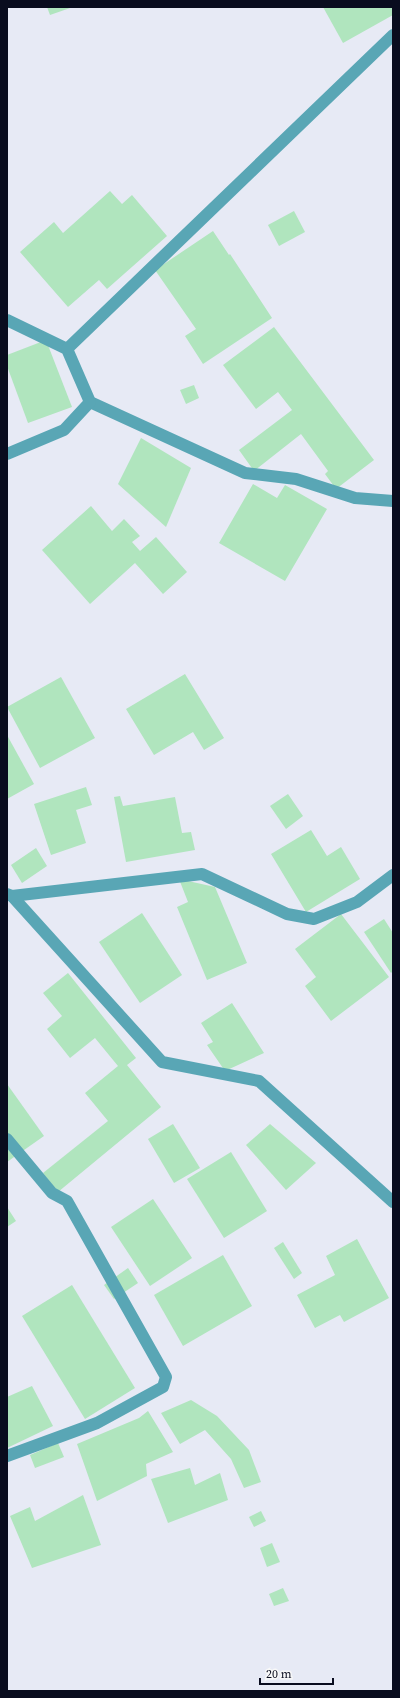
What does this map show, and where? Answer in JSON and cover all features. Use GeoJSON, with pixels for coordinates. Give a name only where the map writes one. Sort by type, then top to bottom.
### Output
{"type":"FeatureCollection","features":[{"type":"Feature","properties":{"kind":"street"},"geometry":{"type":"LineString","coordinates":[[67,349],[393,35]]}},
{"type":"Feature","properties":{"kind":"street"},"geometry":{"type":"LineString","coordinates":[[7,320],[67,349],[90,402],[245,473],[296,479],[355,498],[393,501]]}},
{"type":"Feature","properties":{"kind":"street"},"geometry":{"type":"LineString","coordinates":[[7,454],[64,430],[90,402]]}},
{"type":"Feature","properties":{"kind":"street"},"geometry":{"type":"LineString","coordinates":[[10,895],[202,874],[287,914],[314,920],[357,902],[393,875]]}},
{"type":"Feature","properties":{"kind":"street"},"geometry":{"type":"LineString","coordinates":[[10,895],[162,1062],[259,1081],[393,1202]]}},
{"type":"Feature","properties":{"kind":"street"},"geometry":{"type":"LineString","coordinates":[[7,1139],[52,1193],[67,1201],[166,1377],[163,1387],[97,1423],[7,1456]]}},
{"type":"Feature","properties":{"kind":"building"},"geometry":{"type":"Polygon","coordinates":[[[47,7],[73,7],[50,15],[47,7]]]}},
{"type":"Feature","properties":{"kind":"building"},"geometry":{"type":"Polygon","coordinates":[[[323,7],[393,7],[393,15],[343,43],[323,7]]]}},
{"type":"Feature","properties":{"kind":"building"},"geometry":{"type":"Polygon","coordinates":[[[110,191],[122,204],[132,195],[167,236],[107,289],[99,280],[68,307],[20,252],[54,222],[63,233],[110,191]]]}},
{"type":"Feature","properties":{"kind":"building"},"geometry":{"type":"Polygon","coordinates":[[[294,211],[305,232],[279,246],[268,225],[294,211]]]}},
{"type":"Feature","properties":{"kind":"building"},"geometry":{"type":"Polygon","coordinates":[[[213,231],[272,318],[203,364],[185,336],[196,329],[155,270],[213,231]]]}},
{"type":"Feature","properties":{"kind":"building"},"geometry":{"type":"Polygon","coordinates":[[[274,327],[374,460],[336,489],[325,474],[328,471],[301,434],[254,471],[239,450],[292,410],[278,392],[256,409],[223,365],[274,327]]]}},
{"type":"Feature","properties":{"kind":"building"},"geometry":{"type":"Polygon","coordinates":[[[46,340],[72,407],[28,423],[7,366],[7,355],[46,340]]]}},
{"type":"Feature","properties":{"kind":"building"},"geometry":{"type":"Polygon","coordinates":[[[194,385],[199,398],[186,404],[180,390],[194,385]]]}},
{"type":"Feature","properties":{"kind":"building"},"geometry":{"type":"Polygon","coordinates":[[[141,438],[191,468],[166,527],[118,484],[141,438]]]}},
{"type":"Feature","properties":{"kind":"building"},"geometry":{"type":"Polygon","coordinates":[[[253,484],[277,498],[285,485],[327,509],[285,581],[219,543],[253,484]]]}},
{"type":"Feature","properties":{"kind":"building"},"geometry":{"type":"Polygon","coordinates":[[[91,506],[112,531],[124,519],[140,536],[132,542],[140,551],[156,537],[187,572],[163,594],[135,563],[90,604],[42,550],[91,506]]]}},
{"type":"Feature","properties":{"kind":"building"},"geometry":{"type":"Polygon","coordinates":[[[185,674],[224,738],[204,750],[193,732],[154,755],[126,709],[185,674]]]}},
{"type":"Feature","properties":{"kind":"building"},"geometry":{"type":"Polygon","coordinates":[[[61,677],[95,738],[40,768],[7,707],[61,677]]]}},
{"type":"Feature","properties":{"kind":"building"},"geometry":{"type":"Polygon","coordinates":[[[7,735],[34,784],[7,799],[7,735]]]}},
{"type":"Feature","properties":{"kind":"building"},"geometry":{"type":"Polygon","coordinates":[[[86,787],[92,805],[76,810],[86,843],[51,855],[34,804],[86,787]]]}},
{"type":"Feature","properties":{"kind":"building"},"geometry":{"type":"Polygon","coordinates":[[[288,794],[303,816],[286,829],[270,806],[288,794]]]}},
{"type":"Feature","properties":{"kind":"building"},"geometry":{"type":"Polygon","coordinates":[[[120,796],[123,806],[175,797],[182,833],[191,832],[195,850],[126,862],[114,797],[120,796]]]}},
{"type":"Feature","properties":{"kind":"building"},"geometry":{"type":"Polygon","coordinates":[[[311,830],[327,856],[341,847],[360,879],[306,912],[271,854],[311,830]]]}},
{"type":"Feature","properties":{"kind":"building"},"geometry":{"type":"Polygon","coordinates":[[[36,848],[47,866],[22,883],[11,865],[36,848]]]}},
{"type":"Feature","properties":{"kind":"building"},"geometry":{"type":"Polygon","coordinates":[[[179,879],[215,887],[247,963],[207,980],[177,907],[188,902],[179,879]]]}},
{"type":"Feature","properties":{"kind":"building"},"geometry":{"type":"Polygon","coordinates":[[[142,913],[182,975],[140,1003],[99,942],[142,913]]]}},
{"type":"Feature","properties":{"kind":"building"},"geometry":{"type":"Polygon","coordinates":[[[341,914],[389,977],[331,1021],[305,986],[316,977],[295,949],[341,914]]]}},
{"type":"Feature","properties":{"kind":"building"},"geometry":{"type":"Polygon","coordinates":[[[384,919],[393,933],[393,971],[391,973],[364,932],[384,919]]]}},
{"type":"Feature","properties":{"kind":"building"},"geometry":{"type":"Polygon","coordinates":[[[68,973],[136,1058],[127,1065],[161,1107],[58,1192],[43,1173],[108,1121],[85,1093],[118,1066],[95,1038],[70,1058],[47,1029],[62,1016],[43,993],[68,973]]]}},
{"type":"Feature","properties":{"kind":"building"},"geometry":{"type":"Polygon","coordinates":[[[232,1003],[264,1053],[225,1071],[207,1045],[213,1042],[201,1023],[232,1003]]]}},
{"type":"Feature","properties":{"kind":"building"},"geometry":{"type":"Polygon","coordinates":[[[7,1084],[44,1136],[7,1162],[7,1084]]]}},
{"type":"Feature","properties":{"kind":"building"},"geometry":{"type":"Polygon","coordinates":[[[173,1124],[200,1168],[174,1183],[148,1139],[173,1124]]]}},
{"type":"Feature","properties":{"kind":"building"},"geometry":{"type":"Polygon","coordinates":[[[270,1124],[316,1163],[286,1190],[246,1145],[270,1124]]]}},
{"type":"Feature","properties":{"kind":"building"},"geometry":{"type":"Polygon","coordinates":[[[231,1152],[267,1211],[224,1238],[187,1179],[231,1152]]]}},
{"type":"Feature","properties":{"kind":"building"},"geometry":{"type":"Polygon","coordinates":[[[153,1199],[192,1258],[150,1286],[111,1227],[153,1199]]]}},
{"type":"Feature","properties":{"kind":"building"},"geometry":{"type":"Polygon","coordinates":[[[7,1207],[16,1221],[7,1227],[7,1207]]]}},
{"type":"Feature","properties":{"kind":"building"},"geometry":{"type":"Polygon","coordinates":[[[357,1239],[389,1298],[344,1322],[340,1315],[315,1328],[297,1295],[335,1275],[326,1256],[357,1239]]]}},
{"type":"Feature","properties":{"kind":"building"},"geometry":{"type":"Polygon","coordinates":[[[283,1242],[302,1273],[294,1279],[274,1248],[283,1242]]]}},
{"type":"Feature","properties":{"kind":"building"},"geometry":{"type":"Polygon","coordinates":[[[223,1255],[252,1306],[183,1346],[154,1295],[223,1255]]]}},
{"type":"Feature","properties":{"kind":"building"},"geometry":{"type":"Polygon","coordinates":[[[128,1268],[138,1283],[114,1299],[104,1285],[128,1268]]]}},
{"type":"Feature","properties":{"kind":"building"},"geometry":{"type":"Polygon","coordinates":[[[72,1285],[135,1388],[85,1419],[22,1316],[72,1285]]]}},
{"type":"Feature","properties":{"kind":"building"},"geometry":{"type":"Polygon","coordinates":[[[32,1386],[53,1426],[7,1448],[7,1397],[32,1386]]]}},
{"type":"Feature","properties":{"kind":"building"},"geometry":{"type":"Polygon","coordinates":[[[191,1400],[217,1416],[249,1450],[261,1482],[244,1488],[231,1459],[205,1430],[180,1444],[161,1413],[191,1400]]]}},
{"type":"Feature","properties":{"kind":"building"},"geometry":{"type":"Polygon","coordinates":[[[148,1411],[173,1452],[146,1464],[147,1476],[97,1501],[77,1444],[139,1418],[148,1411]]]}},
{"type":"Feature","properties":{"kind":"building"},"geometry":{"type":"Polygon","coordinates":[[[58,1443],[64,1457],[35,1468],[30,1455],[58,1443]]]}},
{"type":"Feature","properties":{"kind":"building"},"geometry":{"type":"Polygon","coordinates":[[[190,1468],[195,1485],[220,1473],[228,1500],[168,1523],[151,1479],[190,1468]]]}},
{"type":"Feature","properties":{"kind":"building"},"geometry":{"type":"Polygon","coordinates":[[[83,1495],[101,1545],[32,1568],[10,1516],[30,1507],[35,1521],[83,1495]]]}},
{"type":"Feature","properties":{"kind":"building"},"geometry":{"type":"Polygon","coordinates":[[[261,1511],[266,1521],[254,1527],[249,1517],[261,1511]]]}},
{"type":"Feature","properties":{"kind":"building"},"geometry":{"type":"Polygon","coordinates":[[[272,1543],[280,1562],[267,1567],[260,1548],[272,1543]]]}},
{"type":"Feature","properties":{"kind":"building"},"geometry":{"type":"Polygon","coordinates":[[[283,1588],[289,1601],[274,1606],[269,1594],[283,1588]]]}}]}
